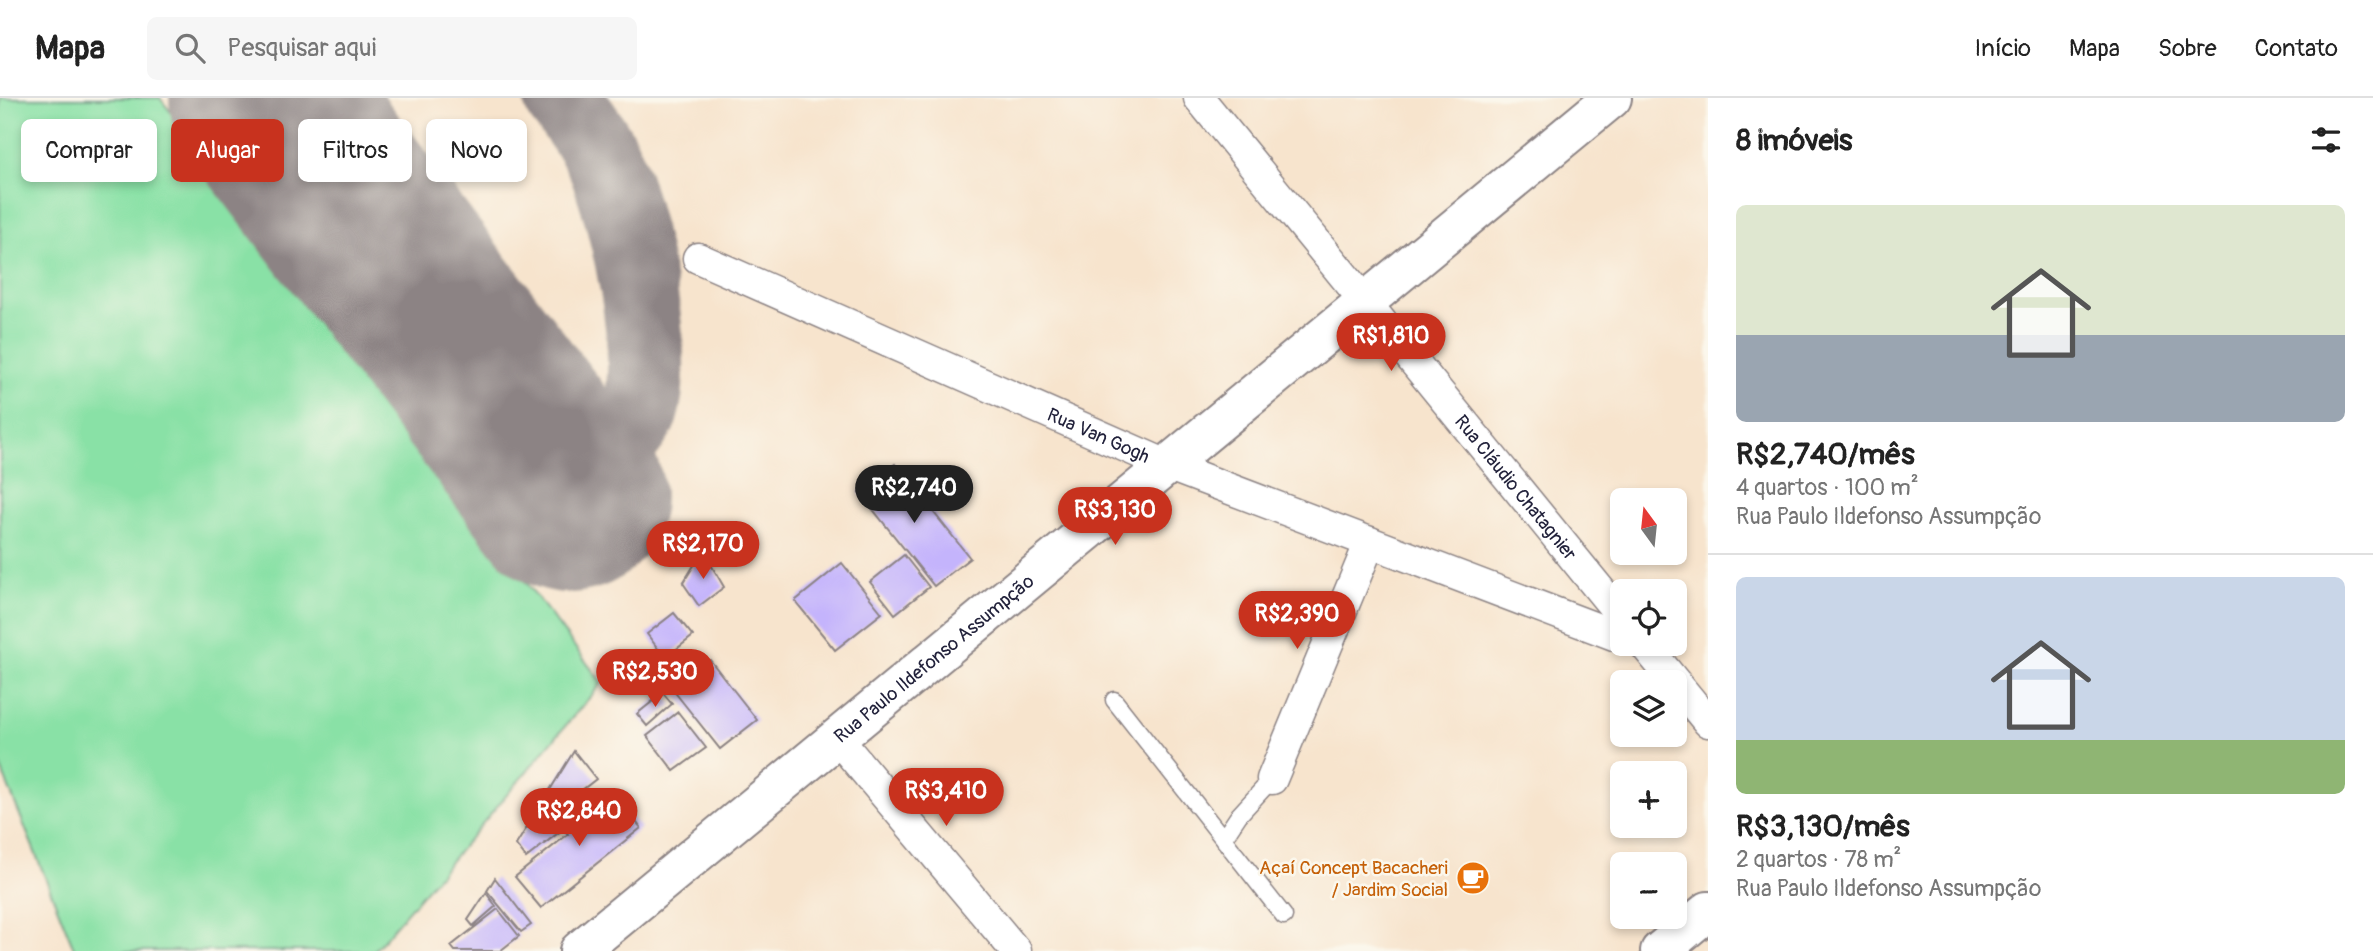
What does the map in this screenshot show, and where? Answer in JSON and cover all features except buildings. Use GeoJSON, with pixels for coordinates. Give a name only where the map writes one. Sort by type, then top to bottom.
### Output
{"type":"FeatureCollection","features":[{"type":"Feature","properties":{"kind":"street","name":"Rua Cláudio Chatagnier"},"geometry":{"type":"LineString","coordinates":[[1199,98],[1610,602]]}},
{"type":"Feature","properties":{"kind":"street","name":"Rua Paulo Ildefonso Assumpção"},"geometry":{"type":"LineString","coordinates":[[579,951],[1612,98]]}},
{"type":"Feature","properties":{"kind":"street","name":"Rua Van Gogh"},"geometry":{"type":"LineString","coordinates":[[698,258],[1167,465],[1610,633]]}},
{"type":"Feature","properties":{"kind":"street"},"geometry":{"type":"LineString","coordinates":[[1272,779],[1370,541]]}},
{"type":"Feature","properties":{"kind":"street"},"geometry":{"type":"LineString","coordinates":[[1649,656],[1708,722]]}},
{"type":"Feature","properties":{"kind":"street"},"geometry":{"type":"LineString","coordinates":[[837,738],[1016,951]]}},
{"type":"Feature","properties":{"kind":"street"},"geometry":{"type":"LineString","coordinates":[[1660,951],[1708,912]]}},
{"type":"Feature","properties":{"kind":"lane"},"geometry":{"type":"LineString","coordinates":[[1114,699],[1284,916]]}},
{"type":"Feature","properties":{"kind":"lane"},"geometry":{"type":"LineString","coordinates":[[1223,839],[1239,815],[1272,779]]}},
{"type":"Feature","properties":{"kind":"green space"},"geometry":{"type":"Polygon","coordinates":[[[0,98],[160,98],[176,119],[171,119],[171,182],[223,182],[602,683],[374,951],[75,951],[0,766],[0,98]]]}},
{"type":"Feature","properties":{"kind":"taxiway"},"geometry":{"type":"LineString","coordinates":[[562,98],[600,152],[616,194],[639,290],[646,357],[645,387],[636,419],[569,497]]}},
{"type":"Feature","properties":{"kind":"runway"},"geometry":{"type":"LineString","coordinates":[[265,98],[569,497]]}},
{"type":"Feature","properties":{"kind":"place","name":"Açaí Concept Bacacheri / Jardim Social"},"geometry":{"type":"Point","coordinates":[1473,878]}}]}
